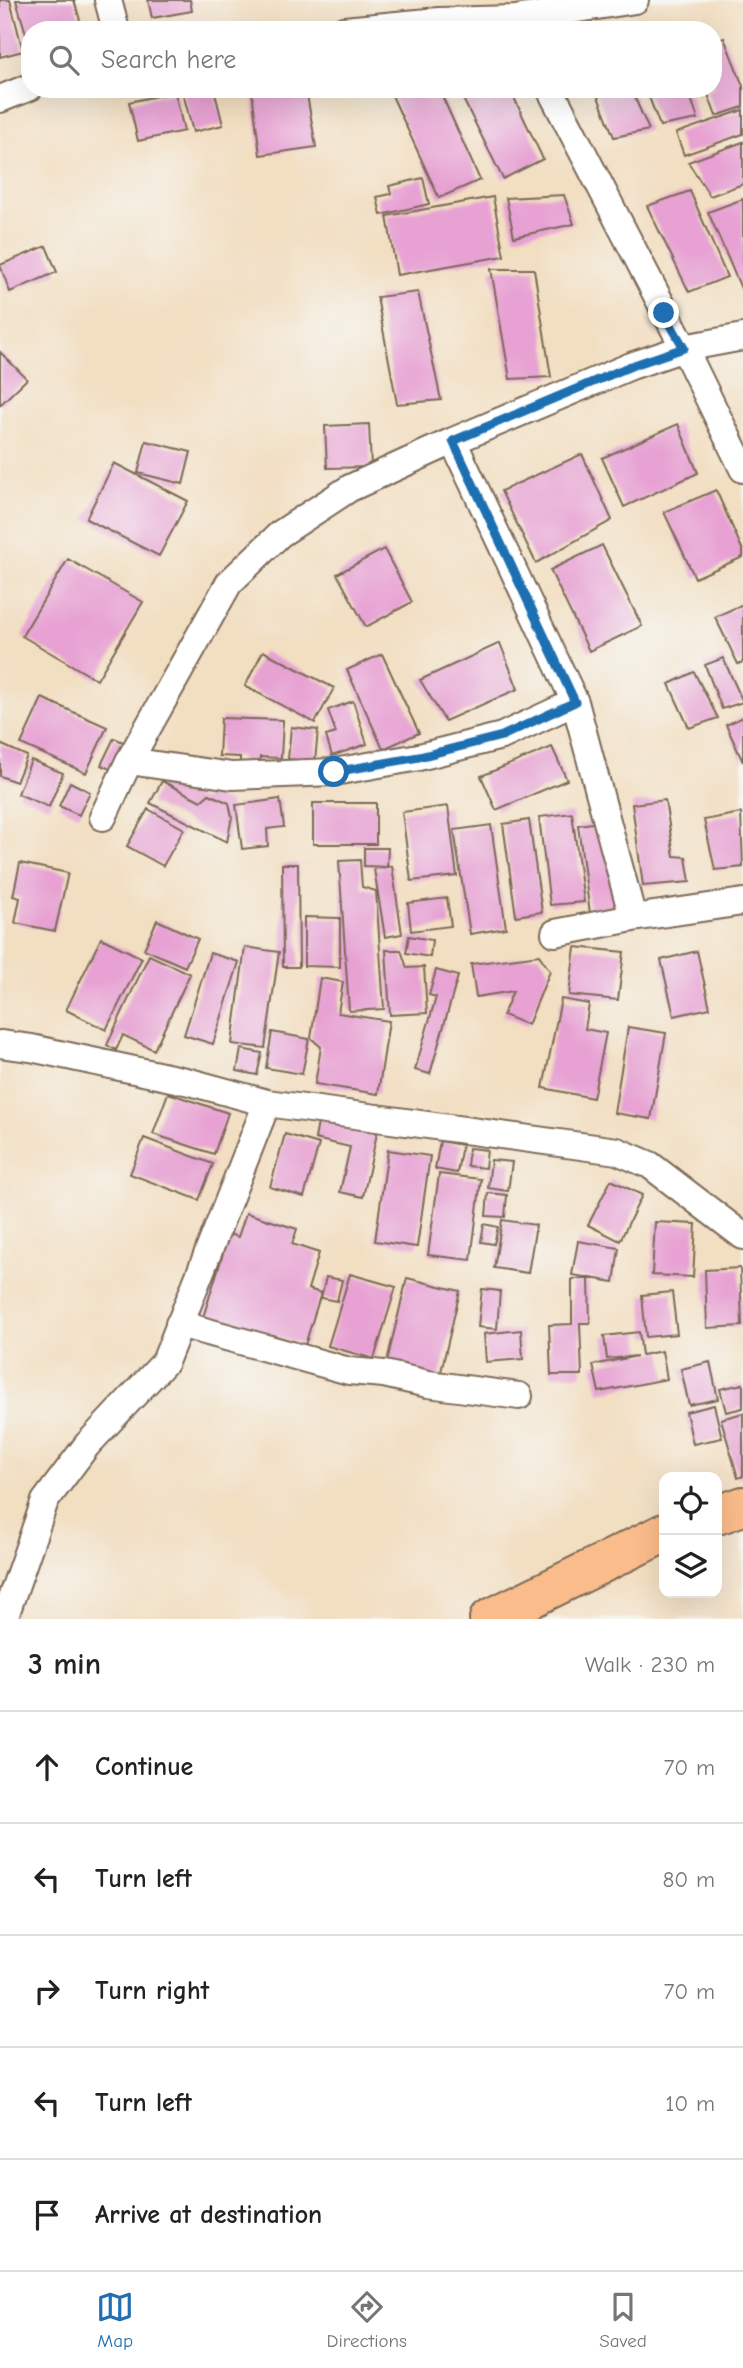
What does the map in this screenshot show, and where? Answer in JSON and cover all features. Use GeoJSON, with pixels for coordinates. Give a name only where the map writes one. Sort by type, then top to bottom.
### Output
{"type":"FeatureCollection","features":[{"type":"Feature","properties":{"kind":"main road"},"geometry":{"type":"LineString","coordinates":[[722,1512],[743,1506]]}},
{"type":"Feature","properties":{"kind":"main road"},"geometry":{"type":"LineString","coordinates":[[489,1619],[660,1535]]}},
{"type":"Feature","properties":{"kind":"street"},"geometry":{"type":"LineString","coordinates":[[108,0],[114,21]]}},
{"type":"Feature","properties":{"kind":"street"},"geometry":{"type":"LineString","coordinates":[[532,21],[635,0]]}},
{"type":"Feature","properties":{"kind":"street"},"geometry":{"type":"LineString","coordinates":[[385,21],[436,10],[500,21]]}},
{"type":"Feature","properties":{"kind":"street"},"geometry":{"type":"LineString","coordinates":[[0,99],[21,91]]}},
{"type":"Feature","properties":{"kind":"street"},"geometry":{"type":"LineString","coordinates":[[555,98],[684,348],[743,469]]}},
{"type":"Feature","properties":{"kind":"street"},"geometry":{"type":"LineString","coordinates":[[103,817],[129,761],[229,583],[280,534],[350,488],[453,441],[631,366],[684,348],[743,337]]}},
{"type":"Feature","properties":{"kind":"street"},"geometry":{"type":"LineString","coordinates":[[453,441],[575,702],[633,918]]}},
{"type":"Feature","properties":{"kind":"street"},"geometry":{"type":"LineString","coordinates":[[129,761],[232,776],[334,772],[419,757],[502,736],[575,702]]}},
{"type":"Feature","properties":{"kind":"street"},"geometry":{"type":"LineString","coordinates":[[555,933],[633,918],[743,902]]}},
{"type":"Feature","properties":{"kind":"street"},"geometry":{"type":"LineString","coordinates":[[0,1044],[190,1082],[267,1103],[617,1151],[650,1165],[743,1236]]}},
{"type":"Feature","properties":{"kind":"street"},"geometry":{"type":"LineString","coordinates":[[4,1619],[45,1500],[87,1445],[165,1362],[267,1103]]}},
{"type":"Feature","properties":{"kind":"street"},"geometry":{"type":"LineString","coordinates":[[179,1324],[349,1371],[384,1374],[428,1384],[519,1396]]}},
{"type":"Feature","properties":{"kind":"building"},"geometry":{"type":"Polygon","coordinates":[[[0,0],[10,0],[21,52],[0,57],[0,0]]]}},
{"type":"Feature","properties":{"kind":"building"},"geometry":{"type":"Polygon","coordinates":[[[16,0],[74,0],[80,21],[22,21],[16,0]]]}},
{"type":"Feature","properties":{"kind":"building"},"geometry":{"type":"Polygon","coordinates":[[[148,0],[190,0],[192,11],[152,18],[148,0]]]}},
{"type":"Feature","properties":{"kind":"building"},"geometry":{"type":"Polygon","coordinates":[[[722,39],[743,86],[743,107],[716,116],[709,98],[722,98],[722,39]]]}},
{"type":"Feature","properties":{"kind":"building"},"geometry":{"type":"Polygon","coordinates":[[[147,98],[176,98],[184,131],[138,141],[129,102],[147,98]]]}},
{"type":"Feature","properties":{"kind":"building"},"geometry":{"type":"Polygon","coordinates":[[[184,98],[216,98],[223,125],[193,132],[184,98]]]}},
{"type":"Feature","properties":{"kind":"building"},"geometry":{"type":"Polygon","coordinates":[[[253,98],[308,98],[316,147],[260,155],[253,98]]]}},
{"type":"Feature","properties":{"kind":"building"},"geometry":{"type":"Polygon","coordinates":[[[393,98],[443,98],[480,180],[439,198],[393,98]]]}},
{"type":"Feature","properties":{"kind":"building"},"geometry":{"type":"Polygon","coordinates":[[[462,98],[514,98],[543,159],[503,179],[462,98]]]}},
{"type":"Feature","properties":{"kind":"building"},"geometry":{"type":"Polygon","coordinates":[[[599,98],[635,98],[649,130],[614,137],[599,98]]]}},
{"type":"Feature","properties":{"kind":"building"},"geometry":{"type":"Polygon","coordinates":[[[649,98],[691,98],[698,119],[660,126],[649,98]]]}},
{"type":"Feature","properties":{"kind":"building"},"geometry":{"type":"Polygon","coordinates":[[[743,110],[743,134],[684,155],[676,133],[743,110]]]}},
{"type":"Feature","properties":{"kind":"building"},"geometry":{"type":"Polygon","coordinates":[[[743,142],[743,184],[710,196],[688,162],[743,142]]]}},
{"type":"Feature","properties":{"kind":"building"},"geometry":{"type":"Polygon","coordinates":[[[423,178],[429,204],[381,215],[377,197],[391,194],[389,186],[423,178]]]}},
{"type":"Feature","properties":{"kind":"building"},"geometry":{"type":"Polygon","coordinates":[[[690,191],[727,277],[689,292],[647,206],[690,191]]]}},
{"type":"Feature","properties":{"kind":"building"},"geometry":{"type":"Polygon","coordinates":[[[564,195],[574,224],[514,237],[506,198],[564,195]]]}},
{"type":"Feature","properties":{"kind":"building"},"geometry":{"type":"Polygon","coordinates":[[[493,197],[504,256],[397,275],[387,216],[493,197]]]}},
{"type":"Feature","properties":{"kind":"building"},"geometry":{"type":"Polygon","coordinates":[[[743,199],[743,293],[708,212],[743,199]]]}},
{"type":"Feature","properties":{"kind":"building"},"geometry":{"type":"Polygon","coordinates":[[[46,246],[57,272],[10,292],[0,265],[46,246]]]}},
{"type":"Feature","properties":{"kind":"building"},"geometry":{"type":"Polygon","coordinates":[[[491,269],[534,269],[551,377],[510,379],[491,269]]]}},
{"type":"Feature","properties":{"kind":"building"},"geometry":{"type":"Polygon","coordinates":[[[418,292],[441,400],[397,404],[377,297],[418,292]]]}},
{"type":"Feature","properties":{"kind":"building"},"geometry":{"type":"Polygon","coordinates":[[[0,352],[27,379],[0,405],[0,352]]]}},
{"type":"Feature","properties":{"kind":"building"},"geometry":{"type":"Polygon","coordinates":[[[369,424],[371,467],[327,468],[325,426],[369,424]]]}},
{"type":"Feature","properties":{"kind":"building"},"geometry":{"type":"Polygon","coordinates":[[[678,424],[698,473],[624,507],[602,458],[678,424]]]}},
{"type":"Feature","properties":{"kind":"building"},"geometry":{"type":"Polygon","coordinates":[[[146,441],[191,452],[183,484],[138,473],[146,441]]]}},
{"type":"Feature","properties":{"kind":"building"},"geometry":{"type":"Polygon","coordinates":[[[582,454],[612,520],[536,563],[501,491],[582,454]]]}},
{"type":"Feature","properties":{"kind":"building"},"geometry":{"type":"Polygon","coordinates":[[[114,463],[188,501],[159,556],[86,519],[114,463]]]}},
{"type":"Feature","properties":{"kind":"building"},"geometry":{"type":"Polygon","coordinates":[[[716,490],[743,551],[743,557],[695,578],[664,512],[716,490]]]}},
{"type":"Feature","properties":{"kind":"building"},"geometry":{"type":"Polygon","coordinates":[[[602,545],[642,626],[589,651],[550,570],[602,545]]]}},
{"type":"Feature","properties":{"kind":"building"},"geometry":{"type":"Polygon","coordinates":[[[384,549],[412,602],[366,627],[337,574],[384,549]]]}},
{"type":"Feature","properties":{"kind":"building"},"geometry":{"type":"Polygon","coordinates":[[[68,559],[143,602],[97,680],[22,636],[68,559]]]}},
{"type":"Feature","properties":{"kind":"building"},"geometry":{"type":"Polygon","coordinates":[[[743,604],[743,662],[738,664],[715,617],[743,604]]]}},
{"type":"Feature","properties":{"kind":"building"},"geometry":{"type":"Polygon","coordinates":[[[500,643],[518,689],[445,721],[420,680],[500,643]]]}},
{"type":"Feature","properties":{"kind":"building"},"geometry":{"type":"Polygon","coordinates":[[[263,651],[334,688],[315,723],[245,686],[263,651]]]}},
{"type":"Feature","properties":{"kind":"building"},"geometry":{"type":"Polygon","coordinates":[[[382,654],[419,733],[383,749],[347,670],[382,654]]]}},
{"type":"Feature","properties":{"kind":"building"},"geometry":{"type":"Polygon","coordinates":[[[723,658],[743,702],[722,709],[705,665],[723,658]]]}},
{"type":"Feature","properties":{"kind":"building"},"geometry":{"type":"Polygon","coordinates":[[[694,672],[718,718],[689,728],[669,684],[694,672]]]}},
{"type":"Feature","properties":{"kind":"building"},"geometry":{"type":"Polygon","coordinates":[[[42,698],[107,727],[86,773],[21,744],[42,698]]]}},
{"type":"Feature","properties":{"kind":"building"},"geometry":{"type":"Polygon","coordinates":[[[353,701],[367,744],[332,756],[326,736],[336,733],[328,710],[353,701]]]}},
{"type":"Feature","properties":{"kind":"building"},"geometry":{"type":"Polygon","coordinates":[[[743,717],[743,762],[726,725],[743,717]]]}},
{"type":"Feature","properties":{"kind":"building"},"geometry":{"type":"Polygon","coordinates":[[[221,718],[283,720],[281,758],[260,757],[259,772],[240,771],[240,757],[219,756],[221,718]]]}},
{"type":"Feature","properties":{"kind":"building"},"geometry":{"type":"Polygon","coordinates":[[[291,727],[318,730],[315,762],[288,759],[291,727]]]}},
{"type":"Feature","properties":{"kind":"building"},"geometry":{"type":"Polygon","coordinates":[[[114,738],[132,746],[119,773],[101,765],[114,738]]]}},
{"type":"Feature","properties":{"kind":"building"},"geometry":{"type":"Polygon","coordinates":[[[0,744],[27,756],[16,782],[0,776],[0,744]]]}},
{"type":"Feature","properties":{"kind":"building"},"geometry":{"type":"Polygon","coordinates":[[[552,747],[567,780],[496,810],[481,776],[552,747]]]}},
{"type":"Feature","properties":{"kind":"building"},"geometry":{"type":"Polygon","coordinates":[[[31,760],[63,773],[49,807],[18,794],[31,760]]]}},
{"type":"Feature","properties":{"kind":"building"},"geometry":{"type":"Polygon","coordinates":[[[162,781],[201,801],[209,794],[229,803],[232,817],[227,842],[150,803],[162,781]]]}},
{"type":"Feature","properties":{"kind":"building"},"geometry":{"type":"Polygon","coordinates":[[[70,782],[90,792],[79,815],[59,806],[70,782]]]}},
{"type":"Feature","properties":{"kind":"building"},"geometry":{"type":"Polygon","coordinates":[[[280,799],[284,827],[267,829],[268,846],[242,849],[236,805],[280,799]]]}},
{"type":"Feature","properties":{"kind":"building"},"geometry":{"type":"Polygon","coordinates":[[[665,800],[674,856],[686,857],[690,882],[643,886],[632,804],[665,800]]]}},
{"type":"Feature","properties":{"kind":"building"},"geometry":{"type":"Polygon","coordinates":[[[313,803],[376,803],[376,844],[313,844],[313,803]]]}},
{"type":"Feature","properties":{"kind":"building"},"geometry":{"type":"Polygon","coordinates":[[[448,806],[457,876],[411,881],[402,812],[448,806]]]}},
{"type":"Feature","properties":{"kind":"building"},"geometry":{"type":"Polygon","coordinates":[[[148,809],[184,829],[163,866],[127,846],[148,809]]]}},
{"type":"Feature","properties":{"kind":"building"},"geometry":{"type":"Polygon","coordinates":[[[572,813],[584,902],[550,905],[539,817],[572,813]]]}},
{"type":"Feature","properties":{"kind":"building"},"geometry":{"type":"Polygon","coordinates":[[[741,813],[743,867],[715,870],[704,820],[741,813]]]}},
{"type":"Feature","properties":{"kind":"building"},"geometry":{"type":"Polygon","coordinates":[[[529,820],[542,912],[516,916],[503,824],[529,820]]]}},
{"type":"Feature","properties":{"kind":"building"},"geometry":{"type":"Polygon","coordinates":[[[607,821],[619,917],[591,921],[578,825],[607,821]]]}},
{"type":"Feature","properties":{"kind":"building"},"geometry":{"type":"Polygon","coordinates":[[[491,825],[506,928],[470,934],[454,830],[491,825]]]}},
{"type":"Feature","properties":{"kind":"building"},"geometry":{"type":"Polygon","coordinates":[[[364,848],[388,848],[387,867],[364,866],[364,848]]]}},
{"type":"Feature","properties":{"kind":"building"},"geometry":{"type":"Polygon","coordinates":[[[360,860],[362,887],[376,891],[384,1009],[349,1011],[339,861],[360,860]]]}},
{"type":"Feature","properties":{"kind":"building"},"geometry":{"type":"Polygon","coordinates":[[[20,863],[68,873],[55,931],[15,923],[20,898],[13,896],[20,863]]]}},
{"type":"Feature","properties":{"kind":"building"},"geometry":{"type":"Polygon","coordinates":[[[282,864],[298,864],[299,967],[283,967],[282,864]]]}},
{"type":"Feature","properties":{"kind":"building"},"geometry":{"type":"Polygon","coordinates":[[[392,866],[402,934],[385,937],[374,869],[392,866]]]}},
{"type":"Feature","properties":{"kind":"building"},"geometry":{"type":"Polygon","coordinates":[[[447,898],[451,926],[411,931],[408,903],[447,898]]]}},
{"type":"Feature","properties":{"kind":"building"},"geometry":{"type":"Polygon","coordinates":[[[304,917],[340,918],[340,967],[304,966],[304,917]]]}},
{"type":"Feature","properties":{"kind":"building"},"geometry":{"type":"Polygon","coordinates":[[[157,920],[198,939],[185,967],[144,949],[157,920]]]}},
{"type":"Feature","properties":{"kind":"building"},"geometry":{"type":"Polygon","coordinates":[[[409,936],[432,940],[430,957],[406,953],[409,936]]]}},
{"type":"Feature","properties":{"kind":"building"},"geometry":{"type":"Polygon","coordinates":[[[101,938],[142,958],[106,1030],[66,1010],[101,938]]]}},
{"type":"Feature","properties":{"kind":"building"},"geometry":{"type":"Polygon","coordinates":[[[245,947],[279,952],[265,1048],[232,1044],[245,947]]]}},
{"type":"Feature","properties":{"kind":"building"},"geometry":{"type":"Polygon","coordinates":[[[575,947],[624,952],[618,1000],[569,995],[575,947]]]}},
{"type":"Feature","properties":{"kind":"building"},"geometry":{"type":"Polygon","coordinates":[[[386,950],[401,950],[407,968],[424,967],[427,1013],[390,1015],[386,950]]]}},
{"type":"Feature","properties":{"kind":"building"},"geometry":{"type":"Polygon","coordinates":[[[697,951],[710,1008],[674,1016],[661,960],[697,951]]]}},
{"type":"Feature","properties":{"kind":"building"},"geometry":{"type":"Polygon","coordinates":[[[210,953],[239,962],[213,1044],[184,1035],[210,953]]]}},
{"type":"Feature","properties":{"kind":"building"},"geometry":{"type":"Polygon","coordinates":[[[149,955],[190,974],[154,1050],[123,1035],[116,1050],[107,1045],[149,955]]]}},
{"type":"Feature","properties":{"kind":"building"},"geometry":{"type":"Polygon","coordinates":[[[539,955],[550,971],[528,1025],[503,1015],[513,991],[476,997],[471,964],[539,955]]]}},
{"type":"Feature","properties":{"kind":"building"},"geometry":{"type":"Polygon","coordinates":[[[436,970],[458,976],[430,1074],[415,1070],[436,997],[429,995],[436,970]]]}},
{"type":"Feature","properties":{"kind":"building"},"geometry":{"type":"Polygon","coordinates":[[[320,978],[343,982],[338,1013],[389,1021],[378,1094],[315,1084],[321,1047],[311,1038],[320,978]]]}},
{"type":"Feature","properties":{"kind":"building"},"geometry":{"type":"Polygon","coordinates":[[[561,999],[589,1004],[585,1029],[606,1033],[593,1098],[543,1088],[561,999]]]}},
{"type":"Feature","properties":{"kind":"building"},"geometry":{"type":"Polygon","coordinates":[[[628,1027],[666,1033],[651,1119],[614,1113],[628,1027]]]}},
{"type":"Feature","properties":{"kind":"building"},"geometry":{"type":"Polygon","coordinates":[[[272,1032],[309,1039],[302,1074],[266,1068],[272,1032]]]}},
{"type":"Feature","properties":{"kind":"building"},"geometry":{"type":"Polygon","coordinates":[[[241,1049],[262,1053],[257,1075],[237,1071],[241,1049]]]}},
{"type":"Feature","properties":{"kind":"building"},"geometry":{"type":"Polygon","coordinates":[[[168,1093],[228,1113],[214,1154],[153,1134],[168,1093]]]}},
{"type":"Feature","properties":{"kind":"building"},"geometry":{"type":"Polygon","coordinates":[[[319,1117],[378,1129],[363,1197],[340,1192],[350,1147],[315,1139],[319,1117]]]}},
{"type":"Feature","properties":{"kind":"building"},"geometry":{"type":"Polygon","coordinates":[[[285,1134],[319,1144],[304,1197],[270,1187],[285,1134]]]}},
{"type":"Feature","properties":{"kind":"building"},"geometry":{"type":"Polygon","coordinates":[[[144,1138],[213,1164],[199,1200],[130,1174],[144,1138]]]}},
{"type":"Feature","properties":{"kind":"building"},"geometry":{"type":"Polygon","coordinates":[[[440,1141],[462,1145],[457,1173],[435,1169],[440,1141]]]}},
{"type":"Feature","properties":{"kind":"building"},"geometry":{"type":"Polygon","coordinates":[[[469,1148],[487,1150],[485,1168],[467,1166],[469,1148]]]}},
{"type":"Feature","properties":{"kind":"building"},"geometry":{"type":"Polygon","coordinates":[[[388,1150],[430,1156],[417,1247],[375,1241],[388,1150]]]}},
{"type":"Feature","properties":{"kind":"building"},"geometry":{"type":"Polygon","coordinates":[[[491,1160],[512,1162],[508,1191],[488,1188],[491,1160]]]}},
{"type":"Feature","properties":{"kind":"building"},"geometry":{"type":"Polygon","coordinates":[[[439,1174],[481,1179],[471,1260],[428,1255],[439,1174]]]}},
{"type":"Feature","properties":{"kind":"building"},"geometry":{"type":"Polygon","coordinates":[[[611,1180],[642,1195],[620,1241],[588,1225],[611,1180]]]}},
{"type":"Feature","properties":{"kind":"building"},"geometry":{"type":"Polygon","coordinates":[[[488,1193],[507,1195],[505,1217],[486,1216],[488,1193]]]}},
{"type":"Feature","properties":{"kind":"building"},"geometry":{"type":"Polygon","coordinates":[[[246,1213],[297,1229],[292,1244],[319,1253],[308,1289],[321,1293],[305,1345],[272,1335],[266,1344],[201,1324],[229,1234],[238,1237],[246,1213]]]}},
{"type":"Feature","properties":{"kind":"building"},"geometry":{"type":"Polygon","coordinates":[[[502,1220],[536,1225],[528,1273],[494,1268],[502,1220]]]}},
{"type":"Feature","properties":{"kind":"building"},"geometry":{"type":"Polygon","coordinates":[[[655,1222],[696,1224],[693,1277],[652,1275],[655,1222]]]}},
{"type":"Feature","properties":{"kind":"building"},"geometry":{"type":"Polygon","coordinates":[[[484,1224],[498,1227],[494,1244],[481,1242],[484,1224]]]}},
{"type":"Feature","properties":{"kind":"building"},"geometry":{"type":"Polygon","coordinates":[[[578,1241],[619,1248],[614,1282],[572,1275],[578,1241]]]}},
{"type":"Feature","properties":{"kind":"building"},"geometry":{"type":"Polygon","coordinates":[[[740,1268],[742,1326],[707,1328],[705,1270],[740,1268]]]}},
{"type":"Feature","properties":{"kind":"building"},"geometry":{"type":"Polygon","coordinates":[[[350,1274],[396,1287],[374,1359],[328,1346],[350,1274]]]}},
{"type":"Feature","properties":{"kind":"building"},"geometry":{"type":"Polygon","coordinates":[[[326,1277],[342,1280],[337,1301],[321,1298],[326,1277]]]}},
{"type":"Feature","properties":{"kind":"building"},"geometry":{"type":"Polygon","coordinates":[[[407,1278],[460,1291],[440,1376],[384,1374],[407,1278]]]}},
{"type":"Feature","properties":{"kind":"building"},"geometry":{"type":"Polygon","coordinates":[[[572,1279],[589,1279],[590,1323],[580,1323],[582,1375],[551,1375],[549,1325],[572,1324],[572,1279]]]}},
{"type":"Feature","properties":{"kind":"building"},"geometry":{"type":"Polygon","coordinates":[[[482,1289],[500,1291],[497,1329],[478,1327],[482,1289]]]}},
{"type":"Feature","properties":{"kind":"building"},"geometry":{"type":"Polygon","coordinates":[[[672,1292],[677,1334],[646,1337],[642,1295],[672,1292]]]}},
{"type":"Feature","properties":{"kind":"building"},"geometry":{"type":"Polygon","coordinates":[[[521,1330],[523,1359],[486,1362],[484,1334],[521,1330]]]}},
{"type":"Feature","properties":{"kind":"building"},"geometry":{"type":"Polygon","coordinates":[[[639,1332],[642,1355],[662,1351],[667,1379],[599,1392],[593,1365],[637,1356],[607,1359],[604,1336],[639,1332]]]}},
{"type":"Feature","properties":{"kind":"building"},"geometry":{"type":"Polygon","coordinates":[[[710,1362],[718,1399],[689,1405],[681,1369],[710,1362]]]}},
{"type":"Feature","properties":{"kind":"building"},"geometry":{"type":"Polygon","coordinates":[[[743,1384],[743,1408],[726,1412],[720,1389],[743,1384]]]}},
{"type":"Feature","properties":{"kind":"building"},"geometry":{"type":"Polygon","coordinates":[[[714,1405],[722,1438],[693,1444],[686,1412],[714,1405]]]}},
{"type":"Feature","properties":{"kind":"building"},"geometry":{"type":"Polygon","coordinates":[[[743,1413],[743,1476],[738,1478],[721,1419],[743,1413]]]}},
{"type":"Feature","properties":{"kind":"route"},"geometry":{"type":"LineString","coordinates":[[334,772],[419,757],[502,736],[575,702],[453,441],[631,366],[684,348],[664,313]]}}]}
